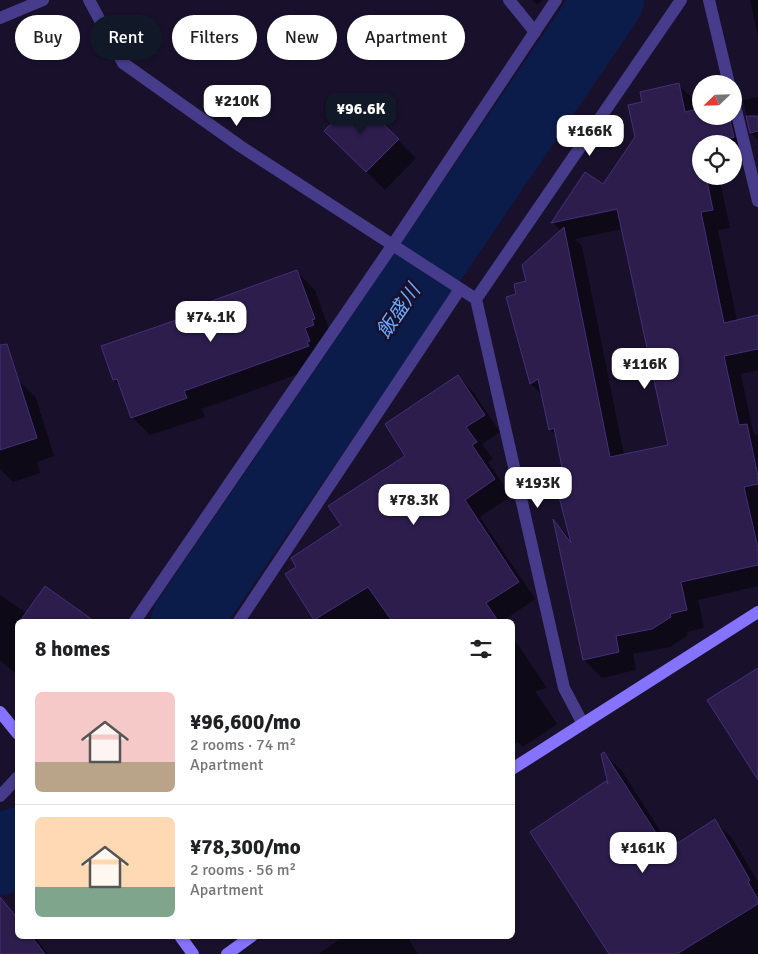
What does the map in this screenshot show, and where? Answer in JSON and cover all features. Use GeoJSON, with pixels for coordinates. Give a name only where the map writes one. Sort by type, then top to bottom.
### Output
{"type":"FeatureCollection","features":[{"type":"Feature","properties":{"kind":"street"},"geometry":{"type":"LineString","coordinates":[[0,18],[42,0]]}},
{"type":"Feature","properties":{"kind":"street"},"geometry":{"type":"LineString","coordinates":[[89,0],[123,63],[240,146],[476,299],[564,688],[583,724]]}},
{"type":"Feature","properties":{"kind":"street"},"geometry":{"type":"LineString","coordinates":[[509,0],[535,32]]}},
{"type":"Feature","properties":{"kind":"street"},"geometry":{"type":"LineString","coordinates":[[136,619],[395,248],[556,0]]}},
{"type":"Feature","properties":{"kind":"street"},"geometry":{"type":"LineString","coordinates":[[476,299],[681,0]]}},
{"type":"Feature","properties":{"kind":"street"},"geometry":{"type":"LineString","coordinates":[[709,0],[727,75]]}},
{"type":"Feature","properties":{"kind":"street"},"geometry":{"type":"LineString","coordinates":[[740,125],[758,201]]}},
{"type":"Feature","properties":{"kind":"street"},"geometry":{"type":"LineString","coordinates":[[240,619],[459,288]]}},
{"type":"Feature","properties":{"kind":"street"},"geometry":{"type":"LineString","coordinates":[[515,767],[758,612]]}},
{"type":"Feature","properties":{"kind":"street"},"geometry":{"type":"LineString","coordinates":[[0,712],[15,730]]}},
{"type":"Feature","properties":{"kind":"street"},"geometry":{"type":"LineString","coordinates":[[0,796],[15,780]]}},
{"type":"Feature","properties":{"kind":"street"},"geometry":{"type":"LineString","coordinates":[[182,939],[193,954]]}},
{"type":"Feature","properties":{"kind":"street"},"geometry":{"type":"LineString","coordinates":[[227,954],[248,939]]}},
{"type":"Feature","properties":{"kind":"building"},"geometry":{"type":"Polygon","coordinates":[[[679,83],[685,112],[692,110],[692,125],[731,125],[734,135],[692,135],[692,185],[708,185],[713,210],[701,212],[724,323],[758,315],[758,349],[724,356],[739,425],[747,424],[758,476],[758,484],[744,487],[758,548],[758,565],[681,582],[687,610],[670,614],[671,617],[652,629],[616,636],[619,652],[583,660],[553,519],[571,543],[557,489],[566,487],[554,428],[549,430],[538,379],[530,384],[506,297],[516,294],[514,284],[526,281],[522,265],[564,227],[610,457],[668,445],[617,209],[551,223],[585,172],[603,184],[635,137],[628,105],[642,102],[640,92],[679,83]]]}},
{"type":"Feature","properties":{"kind":"building"},"geometry":{"type":"Polygon","coordinates":[[[355,98],[399,139],[366,172],[324,131],[355,98]]]}},
{"type":"Feature","properties":{"kind":"building"},"geometry":{"type":"Polygon","coordinates":[[[746,116],[758,116],[758,131],[750,133],[746,116]]]}},
{"type":"Feature","properties":{"kind":"building"},"geometry":{"type":"Polygon","coordinates":[[[297,270],[315,319],[312,320],[314,325],[305,328],[310,341],[307,342],[309,346],[184,391],[187,398],[131,418],[117,379],[113,380],[101,346],[211,308],[209,302],[297,270]]]}},
{"type":"Feature","properties":{"kind":"building"},"geometry":{"type":"Polygon","coordinates":[[[7,344],[37,438],[0,450],[0,345],[7,344]]]}},
{"type":"Feature","properties":{"kind":"building"},"geometry":{"type":"Polygon","coordinates":[[[458,375],[485,415],[466,427],[477,442],[472,445],[495,479],[465,500],[519,582],[486,603],[497,619],[391,619],[368,587],[313,619],[285,574],[296,567],[291,558],[341,525],[328,506],[405,456],[385,424],[458,375]]]}},
{"type":"Feature","properties":{"kind":"building"},"geometry":{"type":"Polygon","coordinates":[[[45,586],[91,619],[21,619],[45,586]]]}},
{"type":"Feature","properties":{"kind":"building"},"geometry":{"type":"Polygon","coordinates":[[[758,668],[758,780],[707,700],[758,668]]]}},
{"type":"Feature","properties":{"kind":"building"},"geometry":{"type":"Polygon","coordinates":[[[604,752],[667,850],[715,819],[750,880],[748,882],[758,899],[758,904],[677,954],[609,954],[530,832],[606,781],[608,784],[601,754],[604,752]]]}},
{"type":"Feature","properties":{"kind":"building"},"geometry":{"type":"Polygon","coordinates":[[[0,897],[15,915],[15,939],[33,939],[45,954],[0,954],[0,897]]]}},
{"type":"Feature","properties":{"kind":"waterway","name":"飯盛川"},"geometry":{"type":"LineString","coordinates":[[187,619],[609,0]]}},
{"type":"Feature","properties":{"kind":"waterway","name":"飯盛川"},"geometry":{"type":"LineString","coordinates":[[0,860],[15,845]]}}]}
